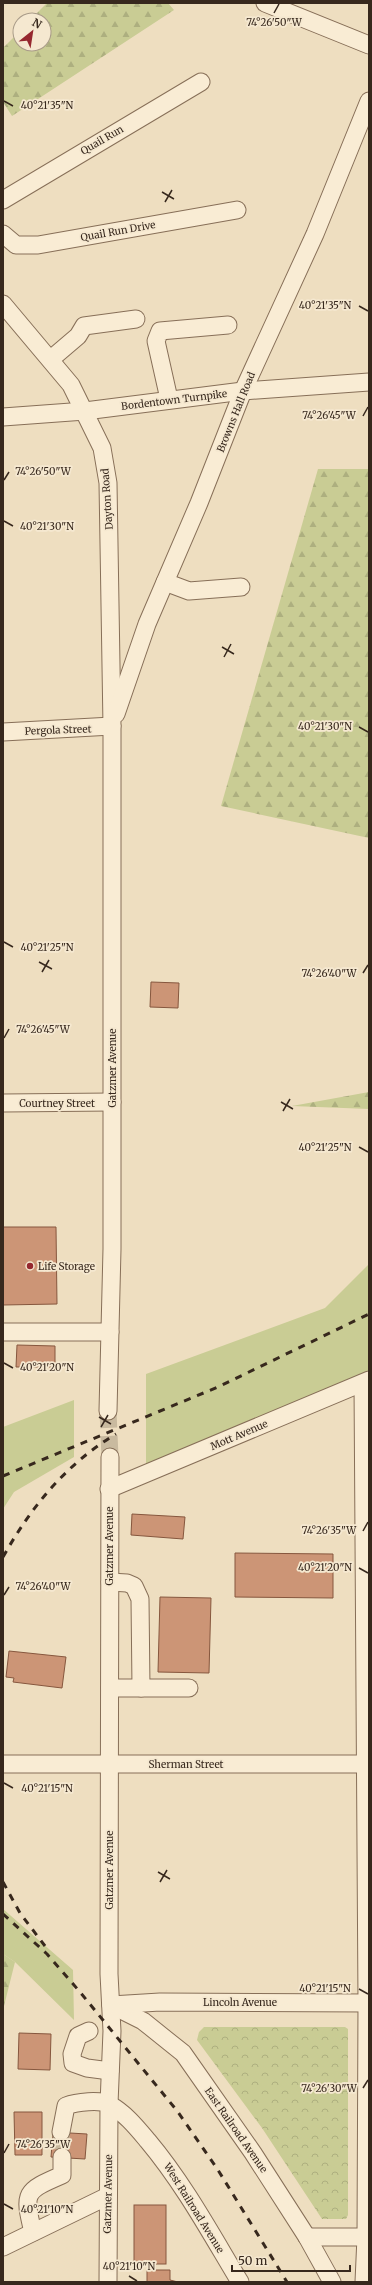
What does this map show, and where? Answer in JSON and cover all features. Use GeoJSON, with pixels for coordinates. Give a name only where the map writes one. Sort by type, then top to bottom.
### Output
{"type":"FeatureCollection","features":[{"type":"Feature","properties":{"kind":"street"},"geometry":{"type":"LineString","coordinates":[[265,3],[369,45]]}},
{"type":"Feature","properties":{"kind":"street","name":"Quail Run"},"geometry":{"type":"LineString","coordinates":[[3,200],[201,82]]}},
{"type":"Feature","properties":{"kind":"street","name":"Browns Hall Road"},"geometry":{"type":"LineString","coordinates":[[112,726],[147,624],[243,391],[315,234],[369,101]]}},
{"type":"Feature","properties":{"kind":"street","name":"Quail Run Drive"},"geometry":{"type":"LineString","coordinates":[[3,234],[16,245],[38,245],[237,210]]}},
{"type":"Feature","properties":{"kind":"street","name":"Dayton Road"},"geometry":{"type":"LineString","coordinates":[[3,304],[71,385],[85,410],[102,448],[108,483],[112,726]]}},
{"type":"Feature","properties":{"kind":"street"},"geometry":{"type":"LineString","coordinates":[[50,359],[78,336],[84,326],[136,319]]}},
{"type":"Feature","properties":{"kind":"street"},"geometry":{"type":"LineString","coordinates":[[169,400],[156,341],[160,331],[228,325]]}},
{"type":"Feature","properties":{"kind":"street","name":"Bordentown Turnpike"},"geometry":{"type":"LineString","coordinates":[[3,417],[85,410],[243,391],[369,382]]}},
{"type":"Feature","properties":{"kind":"street"},"geometry":{"type":"LineString","coordinates":[[165,582],[189,591],[241,587]]}},
{"type":"Feature","properties":{"kind":"street","name":"Pergola Street"},"geometry":{"type":"LineString","coordinates":[[3,732],[112,726]]}},
{"type":"Feature","properties":{"kind":"street","name":"Gatzmer Avenue"},"geometry":{"type":"LineString","coordinates":[[108,1411],[112,1102],[112,726]]}},
{"type":"Feature","properties":{"kind":"street","name":"Courtney Street"},"geometry":{"type":"LineString","coordinates":[[3,1103],[112,1102]]}},
{"type":"Feature","properties":{"kind":"street"},"geometry":{"type":"LineString","coordinates":[[3,1332],[110,1332]]}},
{"type":"Feature","properties":{"kind":"street"},"geometry":{"type":"LineString","coordinates":[[364,2282],[368,2237],[366,1381]]}},
{"type":"Feature","properties":{"kind":"street","name":"Mott Avenue"},"geometry":{"type":"LineString","coordinates":[[109,1489],[366,1381]]}},
{"type":"Feature","properties":{"kind":"street","name":"Gatzmer Avenue"},"geometry":{"type":"LineString","coordinates":[[108,2282],[111,2004],[109,1974],[110,1457]]}},
{"type":"Feature","properties":{"kind":"street"},"geometry":{"type":"LineString","coordinates":[[110,1582],[127,1583],[134,1586],[140,1599],[141,1688]]}},
{"type":"Feature","properties":{"kind":"street"},"geometry":{"type":"LineString","coordinates":[[110,1688],[189,1688]]}},
{"type":"Feature","properties":{"kind":"street","name":"Sherman Street"},"geometry":{"type":"LineString","coordinates":[[3,1764],[367,1764]]}},
{"type":"Feature","properties":{"kind":"street","name":"Lincoln Avenue"},"geometry":{"type":"LineString","coordinates":[[111,2004],[160,2002],[368,2003]]}},
{"type":"Feature","properties":{"kind":"street","name":"East Railroad Avenue"},"geometry":{"type":"LineString","coordinates":[[111,2004],[143,2021],[178,2047],[253,2153],[307,2237],[332,2282]]}},
{"type":"Feature","properties":{"kind":"street"},"geometry":{"type":"LineString","coordinates":[[89,2031],[78,2036],[72,2054],[73,2063],[87,2068],[110,2071]]}},
{"type":"Feature","properties":{"kind":"street"},"geometry":{"type":"LineString","coordinates":[[62,2132],[66,2106],[78,2102],[109,2104]]}},
{"type":"Feature","properties":{"kind":"street","name":"West Railroad Avenue"},"geometry":{"type":"LineString","coordinates":[[109,2104],[136,2126],[160,2155],[183,2187],[240,2282]]}},
{"type":"Feature","properties":{"kind":"street"},"geometry":{"type":"LineString","coordinates":[[33,2232],[27,2206],[28,2197],[34,2187],[62,2175],[62,2157]]}},
{"type":"Feature","properties":{"kind":"street"},"geometry":{"type":"LineString","coordinates":[[3,2247],[108,2196]]}},
{"type":"Feature","properties":{"kind":"street"},"geometry":{"type":"LineString","coordinates":[[307,2237],[368,2237]]}},
{"type":"Feature","properties":{"kind":"green space"},"geometry":{"type":"Polygon","coordinates":[[[47,3],[168,3],[174,10],[12,116],[3,102],[3,48],[12,39],[12,52],[52,52],[52,12],[38,12],[47,3]]]}},
{"type":"Feature","properties":{"kind":"green space"},"geometry":{"type":"Polygon","coordinates":[[[318,469],[369,469],[369,838],[221,806],[318,469]]]}},
{"type":"Feature","properties":{"kind":"green space"},"geometry":{"type":"Polygon","coordinates":[[[369,1092],[369,1109],[292,1106],[369,1092]]]}},
{"type":"Feature","properties":{"kind":"green space"},"geometry":{"type":"Polygon","coordinates":[[[369,1264],[369,1377],[146,1466],[146,1374],[325,1308],[369,1264]]]}},
{"type":"Feature","properties":{"kind":"green space"},"geometry":{"type":"Polygon","coordinates":[[[74,1400],[74,1457],[14,1492],[3,1509],[3,1427],[74,1400]]]}},
{"type":"Feature","properties":{"kind":"green space"},"geometry":{"type":"Polygon","coordinates":[[[3,1909],[73,1970],[74,2020],[15,1962],[3,1954],[3,1909]]]}},
{"type":"Feature","properties":{"kind":"green space"},"geometry":{"type":"Polygon","coordinates":[[[3,1954],[15,1962],[3,2010],[3,1954]]]}},
{"type":"Feature","properties":{"kind":"green space"},"geometry":{"type":"Polygon","coordinates":[[[204,2027],[345,2027],[348,2029],[348,2215],[346,2219],[322,2219],[262,2128],[197,2040],[199,2032],[204,2027]]]}},
{"type":"Feature","properties":{"kind":"building"},"geometry":{"type":"Polygon","coordinates":[[[151,982],[179,983],[178,1008],[150,1007],[151,982]]]}},
{"type":"Feature","properties":{"kind":"building","name":"Life Storage"},"geometry":{"type":"Polygon","coordinates":[[[3,1227],[56,1227],[57,1304],[3,1305],[3,1227]]]}},
{"type":"Feature","properties":{"kind":"building"},"geometry":{"type":"Polygon","coordinates":[[[17,1345],[55,1346],[55,1367],[16,1367],[17,1345]]]}},
{"type":"Feature","properties":{"kind":"building"},"geometry":{"type":"Polygon","coordinates":[[[132,1514],[185,1517],[183,1539],[131,1535],[132,1514]]]}},
{"type":"Feature","properties":{"kind":"building"},"geometry":{"type":"Polygon","coordinates":[[[235,1553],[333,1554],[333,1598],[235,1597],[235,1553]]]}},
{"type":"Feature","properties":{"kind":"building"},"geometry":{"type":"Polygon","coordinates":[[[160,1597],[211,1598],[209,1673],[158,1672],[160,1597]]]}},
{"type":"Feature","properties":{"kind":"building"},"geometry":{"type":"Polygon","coordinates":[[[9,1651],[66,1657],[62,1688],[13,1682],[14,1678],[6,1677],[9,1651]]]}},
{"type":"Feature","properties":{"kind":"building"},"geometry":{"type":"Polygon","coordinates":[[[19,2033],[51,2034],[50,2070],[18,2069],[19,2033]]]}},
{"type":"Feature","properties":{"kind":"building"},"geometry":{"type":"Polygon","coordinates":[[[14,2112],[42,2112],[42,2155],[15,2155],[14,2112]]]}},
{"type":"Feature","properties":{"kind":"building"},"geometry":{"type":"Polygon","coordinates":[[[53,2132],[87,2134],[85,2159],[51,2157],[53,2132]]]}},
{"type":"Feature","properties":{"kind":"building"},"geometry":{"type":"Polygon","coordinates":[[[134,2205],[166,2205],[166,2264],[134,2264],[134,2205]]]}},
{"type":"Feature","properties":{"kind":"building"},"geometry":{"type":"Polygon","coordinates":[[[147,2270],[170,2270],[170,2280],[178,2282],[147,2282],[147,2270]]]}},
{"type":"Feature","properties":{"kind":"tunnel"},"geometry":{"type":"LineString","coordinates":[[108,1411],[110,1457]]}},
{"type":"Feature","properties":{"kind":"tunnel"},"geometry":{"type":"LineString","coordinates":[[61,2132],[62,2157]]}},
{"type":"Feature","properties":{"kind":"railway"},"geometry":{"type":"LineString","coordinates":[[3,1476],[218,1387],[369,1314]]}},
{"type":"Feature","properties":{"kind":"railway"},"geometry":{"type":"LineString","coordinates":[[3,1557],[25,1521],[51,1488],[81,1459],[116,1434]]}},
{"type":"Feature","properties":{"kind":"railway"},"geometry":{"type":"LineString","coordinates":[[3,1882],[20,1913],[45,1946]]}},
{"type":"Feature","properties":{"kind":"railway"},"geometry":{"type":"LineString","coordinates":[[3,1914],[47,1954],[178,2112],[218,2170],[287,2282]]}},
{"type":"Feature","properties":{"kind":"place","name":"Life Storage"},"geometry":{"type":"Point","coordinates":[30,1266]}}]}
